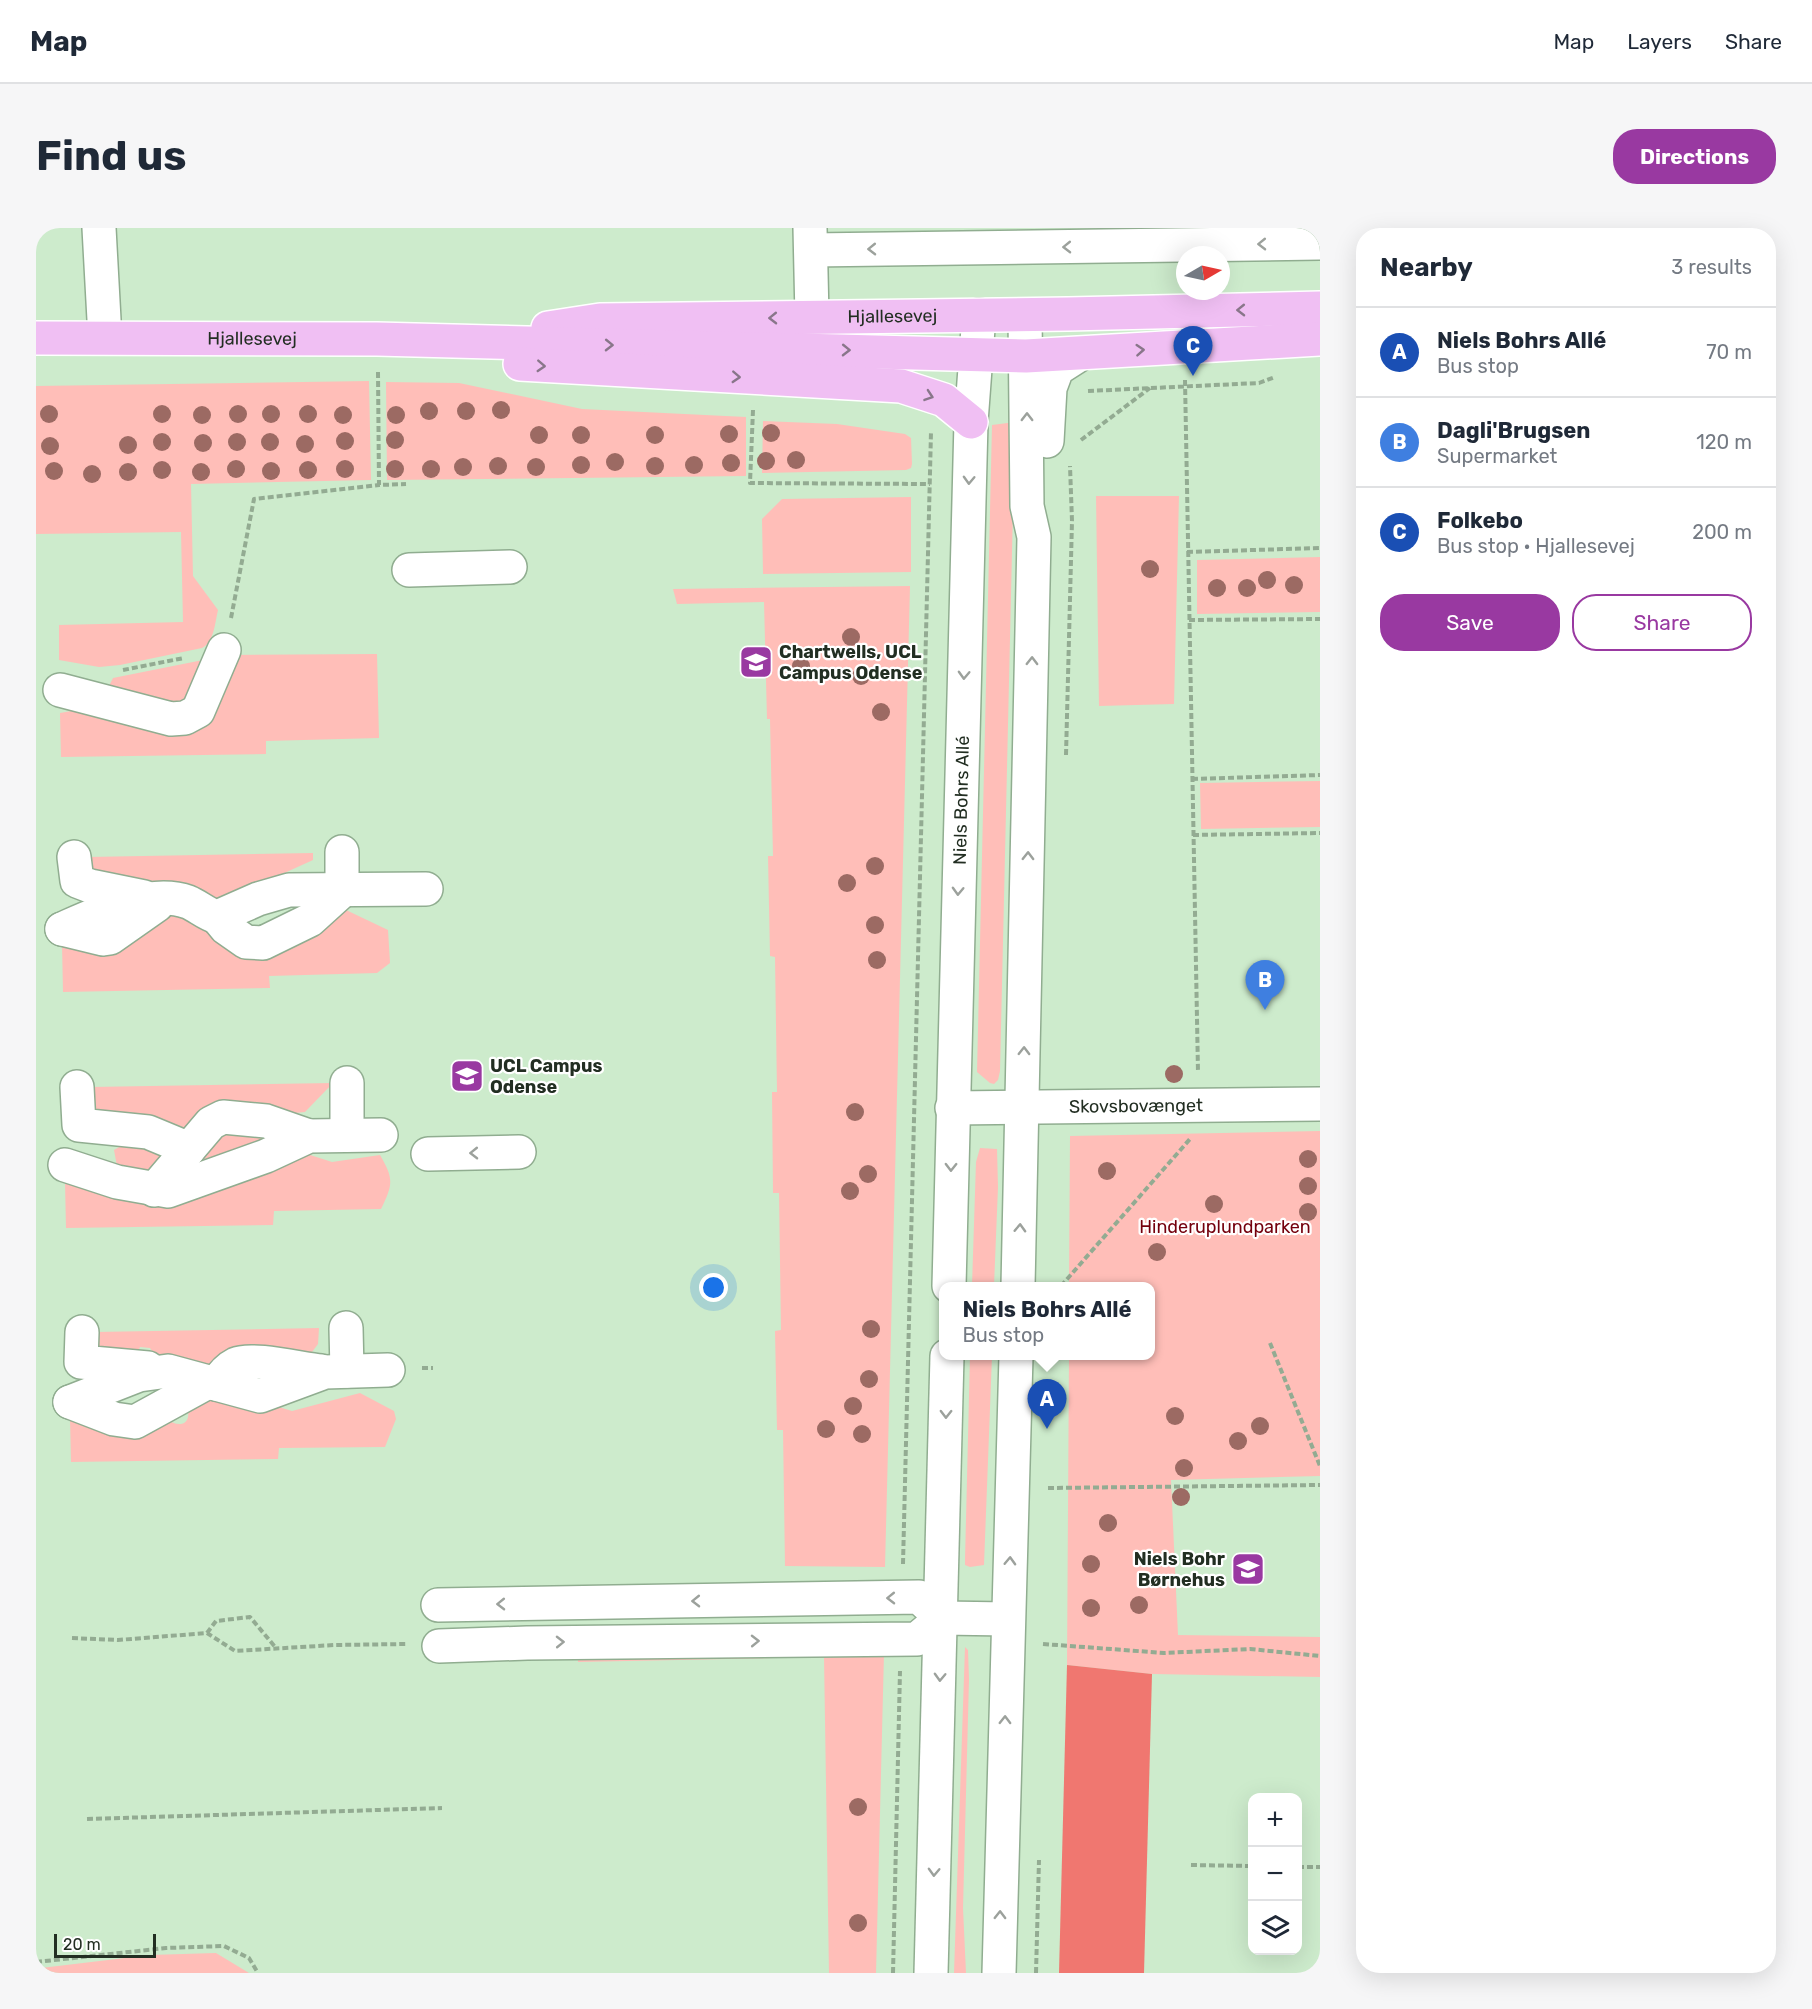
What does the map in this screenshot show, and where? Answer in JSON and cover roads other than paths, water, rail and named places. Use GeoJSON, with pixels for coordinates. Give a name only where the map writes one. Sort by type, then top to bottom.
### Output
{"type":"FeatureCollection","features":[{"type":"Feature","properties":{"kind":"main road","name":"Hjallesevej"},"geometry":{"type":"LineString","coordinates":[[466,341],[600,320],[1025,315],[1320,308]]}},
{"type":"Feature","properties":{"kind":"main road","name":"Hjallesevej"},"geometry":{"type":"LineString","coordinates":[[36,338],[377,339],[901,352],[975,356],[1026,356],[1320,339]]}},
{"type":"Feature","properties":{"kind":"main road"},"geometry":{"type":"LineString","coordinates":[[466,341],[517,364],[901,386],[944,400],[971,422]]}},
{"type":"Feature","properties":{"kind":"street"},"geometry":{"type":"LineString","coordinates":[[99,228],[105,338]]}},
{"type":"Feature","properties":{"kind":"street"},"geometry":{"type":"LineString","coordinates":[[812,317],[811,239],[1320,243]]}},
{"type":"Feature","properties":{"kind":"street","name":"Niels Bohrs Allé"},"geometry":{"type":"LineString","coordinates":[[948,1282],[971,422],[979,315]]}},
{"type":"Feature","properties":{"kind":"street"},"geometry":{"type":"LineString","coordinates":[[1018,1282],[1034,537],[1027,506],[1025,315]]}},
{"type":"Feature","properties":{"kind":"street"},"geometry":{"type":"LineString","coordinates":[[1034,537],[1044,508],[1050,388],[1057,369],[1082,353]]}},
{"type":"Feature","properties":{"kind":"street"},"geometry":{"type":"LineString","coordinates":[[410,570],[510,567]]}},
{"type":"Feature","properties":{"kind":"street"},"geometry":{"type":"LineString","coordinates":[[60,690],[171,719],[185,718],[198,711],[224,650]]}},
{"type":"Feature","properties":{"kind":"street"},"geometry":{"type":"LineString","coordinates":[[342,852],[342,891]]}},
{"type":"Feature","properties":{"kind":"street"},"geometry":{"type":"LineString","coordinates":[[74,857],[77,881],[90,886],[188,902],[217,917],[258,899],[289,890],[426,889]]}},
{"type":"Feature","properties":{"kind":"street"},"geometry":{"type":"LineString","coordinates":[[347,1083],[347,1135]]}},
{"type":"Feature","properties":{"kind":"street"},"geometry":{"type":"LineString","coordinates":[[77,1088],[79,1125],[148,1132],[189,1149]]}},
{"type":"Feature","properties":{"kind":"street","name":"Skovsbovænget"},"geometry":{"type":"LineString","coordinates":[[952,1108],[1023,1109],[1199,1090],[1320,1104]]}},
{"type":"Feature","properties":{"kind":"street"},"geometry":{"type":"LineString","coordinates":[[154,1190],[211,1123],[223,1118],[266,1121],[309,1136],[381,1135]]}},
{"type":"Feature","properties":{"kind":"street"},"geometry":{"type":"LineString","coordinates":[[148,1132],[65,1165],[117,1182],[168,1191],[182,1188],[266,1156],[309,1136]]}},
{"type":"Feature","properties":{"kind":"street"},"geometry":{"type":"LineString","coordinates":[[428,1154],[519,1152]]}},
{"type":"Feature","properties":{"kind":"street"},"geometry":{"type":"LineString","coordinates":[[336,1372],[346,1328]]}},
{"type":"Feature","properties":{"kind":"street"},"geometry":{"type":"LineString","coordinates":[[82,1332],[81,1362],[168,1371],[260,1396],[336,1372],[388,1370]]}},
{"type":"Feature","properties":{"kind":"street"},"geometry":{"type":"LineString","coordinates":[[931,1973],[947,1360]]}},
{"type":"Feature","properties":{"kind":"street"},"geometry":{"type":"LineString","coordinates":[[999,1973],[1016,1360]]}},
{"type":"Feature","properties":{"kind":"street"},"geometry":{"type":"LineString","coordinates":[[168,1371],[139,1375],[70,1402],[114,1419],[135,1422],[212,1383]]}},
{"type":"Feature","properties":{"kind":"street"},"geometry":{"type":"LineString","coordinates":[[438,1605],[919,1597],[942,1618]]}},
{"type":"Feature","properties":{"kind":"street"},"geometry":{"type":"LineString","coordinates":[[439,1646],[527,1643],[901,1640],[917,1639],[942,1618],[1008,1619]]}},
{"type":"Feature","properties":{"kind":"place","name":"Folkebo"},"geometry":{"type":"Point","coordinates":[1193,376]}},
{"type":"Feature","properties":{"kind":"place","name":"Chartwells, UCL Campus Odense"},"geometry":{"type":"Point","coordinates":[756,662]}},
{"type":"Feature","properties":{"kind":"place","name":"Dagli'Brugsen"},"geometry":{"type":"Point","coordinates":[1265,1010]}},
{"type":"Feature","properties":{"kind":"place","name":"UCL Campus Odense"},"geometry":{"type":"Point","coordinates":[467,1076]}},
{"type":"Feature","properties":{"kind":"place","name":"Niels Bohrs Allé"},"geometry":{"type":"Point","coordinates":[1047,1429]}},
{"type":"Feature","properties":{"kind":"place","name":"Niels Bohr Børnehus"},"geometry":{"type":"Point","coordinates":[1248,1569]}},
{"type":"Feature","properties":{"kind":"park label","name":"Hinderuplundparken"},"geometry":{"type":"Point","coordinates":[1225,1227]}}]}
